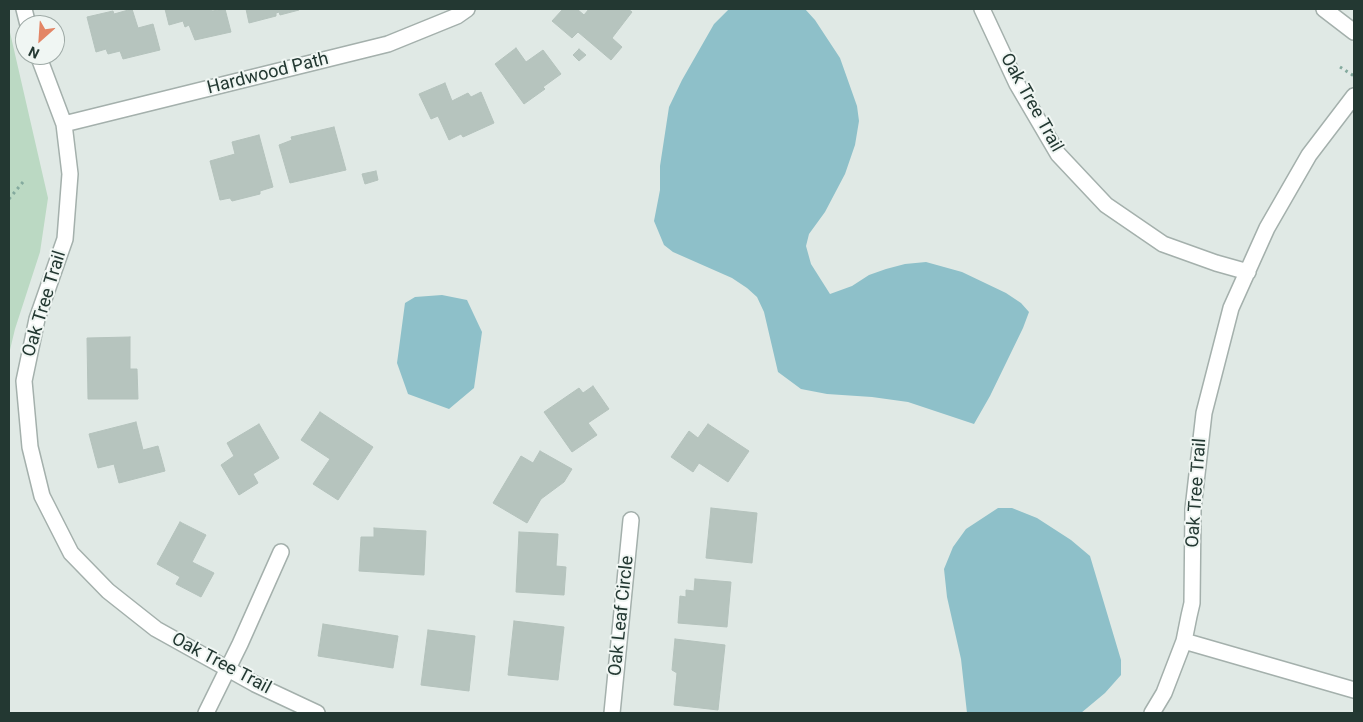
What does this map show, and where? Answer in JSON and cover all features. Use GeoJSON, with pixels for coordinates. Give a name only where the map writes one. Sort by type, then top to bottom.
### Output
{"type":"FeatureCollection","features":[{"type":"Feature","properties":{"kind":"street","name":"Hardwood Path"},"geometry":{"type":"LineString","coordinates":[[64,124],[388,44],[456,16],[467,9]]}},
{"type":"Feature","properties":{"kind":"street","name":"Oak Tree Trail"},"geometry":{"type":"LineString","coordinates":[[982,9],[1017,84],[1058,154],[1106,205],[1163,244],[1248,272]]}},
{"type":"Feature","properties":{"kind":"street"},"geometry":{"type":"LineString","coordinates":[[1324,9],[1354,32]]}},
{"type":"Feature","properties":{"kind":"street","name":"Oak Tree Trail"},"geometry":{"type":"LineString","coordinates":[[42,65],[64,124],[70,174],[65,239],[37,319],[24,381],[30,447],[42,496],[71,553],[108,591],[156,629],[227,669],[317,713]]}},
{"type":"Feature","properties":{"kind":"street","name":"Oak Tree Trail"},"geometry":{"type":"LineString","coordinates":[[1152,713],[1164,693],[1184,642],[1192,603],[1193,509],[1204,413],[1231,308],[1267,228],[1309,155],[1354,96]]}},
{"type":"Feature","properties":{"kind":"street","name":"Oak Leaf Circle"},"geometry":{"type":"LineString","coordinates":[[612,713],[631,520]]}},
{"type":"Feature","properties":{"kind":"street"},"geometry":{"type":"LineString","coordinates":[[206,713],[281,552]]}},
{"type":"Feature","properties":{"kind":"street"},"geometry":{"type":"LineString","coordinates":[[1184,642],[1354,690]]}},
{"type":"Feature","properties":{"kind":"path"},"geometry":{"type":"LineString","coordinates":[[1340,67],[1354,76]]}},
{"type":"Feature","properties":{"kind":"path"},"geometry":{"type":"LineString","coordinates":[[9,199],[23,182]]}},
{"type":"Feature","properties":{"kind":"green space"},"geometry":{"type":"Polygon","coordinates":[[[9,28],[15,54],[15,65],[17,65],[48,198],[40,252],[15,329],[9,354],[9,28]]]}},
{"type":"Feature","properties":{"kind":"water"},"geometry":{"type":"Polygon","coordinates":[[[729,9],[805,9],[815,20],[840,58],[857,106],[859,121],[855,145],[845,174],[825,212],[809,234],[806,246],[811,264],[830,294],[852,286],[869,275],[886,269],[905,264],[926,262],[962,272],[1006,293],[1021,303],[1029,312],[990,396],[974,424],[908,402],[827,394],[801,389],[778,372],[764,312],[757,297],[732,278],[673,252],[664,245],[654,221],[660,190],[660,166],[669,107],[714,24],[729,9]]]}},
{"type":"Feature","properties":{"kind":"water"},"geometry":{"type":"Polygon","coordinates":[[[442,295],[467,300],[482,332],[474,388],[449,409],[408,394],[397,363],[405,303],[415,297],[442,295]]]}},
{"type":"Feature","properties":{"kind":"water"},"geometry":{"type":"Polygon","coordinates":[[[998,508],[1012,508],[1037,518],[1071,540],[1090,556],[1121,660],[1121,675],[1105,693],[1081,713],[967,713],[961,659],[947,597],[944,569],[953,547],[966,529],[998,508]]]}},
{"type":"Feature","properties":{"kind":"building"},"geometry":{"type":"Polygon","coordinates":[[[132,9],[138,28],[153,24],[160,50],[123,59],[120,51],[108,54],[106,49],[96,52],[87,17],[113,11],[114,14],[132,9]]]}},
{"type":"Feature","properties":{"kind":"building"},"geometry":{"type":"Polygon","coordinates":[[[165,9],[211,9],[212,11],[225,9],[231,32],[195,40],[189,25],[185,27],[183,21],[169,25],[165,9]]]}},
{"type":"Feature","properties":{"kind":"building"},"geometry":{"type":"Polygon","coordinates":[[[246,9],[299,10],[280,15],[279,12],[276,13],[276,16],[249,23],[246,9]]]}},
{"type":"Feature","properties":{"kind":"building"},"geometry":{"type":"Polygon","coordinates":[[[563,9],[577,9],[584,15],[589,9],[628,9],[632,12],[612,38],[622,47],[611,60],[578,32],[572,38],[552,21],[563,9]]]}},
{"type":"Feature","properties":{"kind":"building"},"geometry":{"type":"Polygon","coordinates":[[[516,48],[526,62],[543,50],[561,74],[543,87],[545,89],[524,104],[495,64],[516,48]]]}},
{"type":"Feature","properties":{"kind":"building"},"geometry":{"type":"Polygon","coordinates":[[[579,49],[586,55],[579,61],[573,55],[579,49]]]}},
{"type":"Feature","properties":{"kind":"building"},"geometry":{"type":"Polygon","coordinates":[[[445,83],[452,101],[468,93],[471,97],[481,92],[494,123],[463,137],[461,134],[449,140],[438,116],[431,119],[419,94],[445,83]]]}},
{"type":"Feature","properties":{"kind":"building"},"geometry":{"type":"Polygon","coordinates":[[[334,127],[346,170],[290,183],[279,145],[292,140],[291,137],[334,127]]]}},
{"type":"Feature","properties":{"kind":"building"},"geometry":{"type":"Polygon","coordinates":[[[259,135],[273,187],[260,191],[260,194],[232,201],[230,198],[220,200],[210,161],[235,154],[232,142],[259,135]]]}},
{"type":"Feature","properties":{"kind":"building"},"geometry":{"type":"Polygon","coordinates":[[[376,171],[378,180],[365,184],[362,174],[376,171]]]}},
{"type":"Feature","properties":{"kind":"building"},"geometry":{"type":"Polygon","coordinates":[[[130,337],[130,369],[137,369],[138,399],[88,399],[87,338],[130,337]]]}},
{"type":"Feature","properties":{"kind":"building"},"geometry":{"type":"Polygon","coordinates":[[[593,386],[609,409],[588,423],[597,435],[572,452],[544,412],[579,388],[583,393],[593,386]]]}},
{"type":"Feature","properties":{"kind":"building"},"geometry":{"type":"Polygon","coordinates":[[[320,412],[373,447],[338,500],[313,484],[330,459],[301,440],[320,412]]]}},
{"type":"Feature","properties":{"kind":"building"},"geometry":{"type":"Polygon","coordinates":[[[136,422],[143,450],[158,446],[165,471],[119,483],[114,464],[98,468],[89,434],[136,422]]]}},
{"type":"Feature","properties":{"kind":"building"},"geometry":{"type":"Polygon","coordinates":[[[259,424],[279,458],[253,474],[258,483],[239,495],[221,465],[234,456],[227,443],[259,424]]]}},
{"type":"Feature","properties":{"kind":"building"},"geometry":{"type":"Polygon","coordinates":[[[708,424],[749,451],[728,482],[699,463],[693,472],[671,457],[689,431],[698,438],[708,424]]]}},
{"type":"Feature","properties":{"kind":"building"},"geometry":{"type":"Polygon","coordinates":[[[540,451],[572,469],[564,482],[541,499],[527,523],[493,503],[521,456],[533,463],[540,451]]]}},
{"type":"Feature","properties":{"kind":"building"},"geometry":{"type":"Polygon","coordinates":[[[711,508],[757,513],[752,563],[706,558],[711,508]]]}},
{"type":"Feature","properties":{"kind":"building"},"geometry":{"type":"Polygon","coordinates":[[[180,522],[206,535],[192,562],[214,573],[201,597],[176,584],[180,577],[157,564],[180,522]]]}},
{"type":"Feature","properties":{"kind":"building"},"geometry":{"type":"Polygon","coordinates":[[[374,528],[426,531],[424,575],[359,571],[361,537],[374,537],[374,528]]]}},
{"type":"Feature","properties":{"kind":"building"},"geometry":{"type":"Polygon","coordinates":[[[519,532],[558,534],[556,566],[566,567],[564,595],[516,592],[519,532]]]}},
{"type":"Feature","properties":{"kind":"building"},"geometry":{"type":"Polygon","coordinates":[[[695,579],[731,582],[727,627],[678,623],[680,596],[686,597],[686,590],[694,591],[695,579]]]}},
{"type":"Feature","properties":{"kind":"building"},"geometry":{"type":"Polygon","coordinates":[[[514,621],[564,627],[558,680],[508,675],[514,621]]]}},
{"type":"Feature","properties":{"kind":"building"},"geometry":{"type":"Polygon","coordinates":[[[323,624],[398,636],[393,668],[318,656],[323,624]]]}},
{"type":"Feature","properties":{"kind":"building"},"geometry":{"type":"Polygon","coordinates":[[[428,630],[475,636],[469,691],[421,685],[428,630]]]}},
{"type":"Feature","properties":{"kind":"building"},"geometry":{"type":"Polygon","coordinates":[[[675,639],[725,645],[718,710],[674,705],[677,673],[672,670],[675,639]]]}}]}
